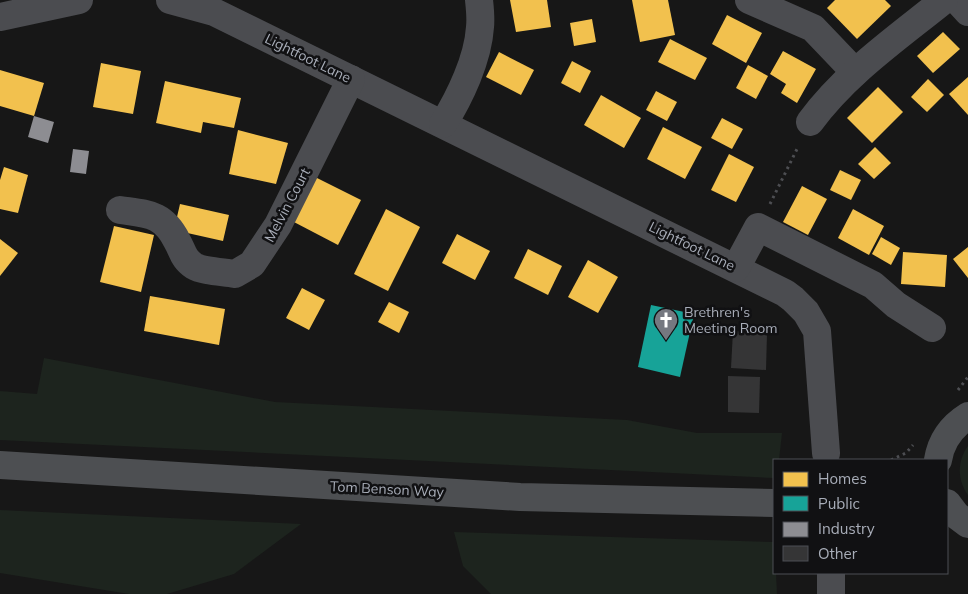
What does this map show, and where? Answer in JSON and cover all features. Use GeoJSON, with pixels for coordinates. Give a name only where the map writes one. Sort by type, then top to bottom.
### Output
{"type":"FeatureCollection","features":[{"type":"Feature","properties":{"kind":"main road"},"geometry":{"type":"LineString","coordinates":[[937,459],[947,436],[964,417]]}},
{"type":"Feature","properties":{"kind":"main road","name":"Tom Benson Way"},"geometry":{"type":"LineString","coordinates":[[0,465],[520,496],[773,503]]}},
{"type":"Feature","properties":{"kind":"main road"},"geometry":{"type":"LineString","coordinates":[[948,504],[968,525]]}},
{"type":"Feature","properties":{"kind":"main road"},"geometry":{"type":"LineString","coordinates":[[948,522],[968,525]]}},
{"type":"Feature","properties":{"kind":"street"},"geometry":{"type":"LineString","coordinates":[[0,17],[79,0]]}},
{"type":"Feature","properties":{"kind":"street","name":"Lightfoot Lane"},"geometry":{"type":"LineString","coordinates":[[170,0],[214,12],[736,268],[793,299],[806,312],[815,326],[819,343],[826,453]]}},
{"type":"Feature","properties":{"kind":"street"},"geometry":{"type":"LineString","coordinates":[[443,124],[454,106],[472,63],[480,28],[479,0]]}},
{"type":"Feature","properties":{"kind":"street"},"geometry":{"type":"LineString","coordinates":[[749,0],[813,28],[855,72]]}},
{"type":"Feature","properties":{"kind":"street"},"geometry":{"type":"LineString","coordinates":[[810,122],[821,107],[855,72],[944,0]]}},
{"type":"Feature","properties":{"kind":"street"},"geometry":{"type":"LineString","coordinates":[[958,0],[968,12]]}},
{"type":"Feature","properties":{"kind":"street","name":"Melvin Court"},"geometry":{"type":"LineString","coordinates":[[120,210],[155,216],[168,226],[177,240],[184,258],[195,267],[235,274],[252,264],[278,225],[351,79]]}},
{"type":"Feature","properties":{"kind":"street"},"geometry":{"type":"LineString","coordinates":[[736,268],[758,227],[873,285],[896,305],[932,328]]}},
{"type":"Feature","properties":{"kind":"street"},"geometry":{"type":"LineString","coordinates":[[831,574],[831,594]]}},
{"type":"Feature","properties":{"kind":"path"},"geometry":{"type":"LineString","coordinates":[[758,227],[810,122]]}},
{"type":"Feature","properties":{"kind":"shaded area"},"geometry":{"type":"Polygon","coordinates":[[[44,358],[275,402],[627,420],[697,433],[782,433],[779,459],[773,459],[773,478],[0,440],[0,391],[37,394],[44,358]]]}},
{"type":"Feature","properties":{"kind":"shaded area"},"geometry":{"type":"Polygon","coordinates":[[[968,446],[968,495],[960,477],[960,464],[968,446]]]}},
{"type":"Feature","properties":{"kind":"shaded area"},"geometry":{"type":"Polygon","coordinates":[[[0,510],[301,524],[234,574],[167,594],[129,594],[0,573],[0,510]]]}},
{"type":"Feature","properties":{"kind":"shaded area"},"geometry":{"type":"Polygon","coordinates":[[[454,532],[773,542],[773,574],[776,574],[777,594],[491,594],[463,566],[454,532]]]}},
{"type":"Feature","properties":{"kind":"building: Homes"},"geometry":{"type":"Polygon","coordinates":[[[510,0],[547,0],[551,27],[516,32],[510,0]]]}},
{"type":"Feature","properties":{"kind":"building: Homes"},"geometry":{"type":"Polygon","coordinates":[[[632,0],[668,0],[675,35],[640,42],[632,0]]]}},
{"type":"Feature","properties":{"kind":"building: Homes"},"geometry":{"type":"Polygon","coordinates":[[[835,0],[885,0],[891,6],[857,39],[827,8],[835,0]]]}},
{"type":"Feature","properties":{"kind":"building: Homes"},"geometry":{"type":"Polygon","coordinates":[[[727,15],[762,33],[746,63],[712,44],[727,15]]]}},
{"type":"Feature","properties":{"kind":"building: Homes"},"geometry":{"type":"Polygon","coordinates":[[[592,19],[596,42],[574,46],[570,23],[592,19]]]}},
{"type":"Feature","properties":{"kind":"building: Homes"},"geometry":{"type":"Polygon","coordinates":[[[943,32],[960,49],[933,73],[917,56],[943,32]]]}},
{"type":"Feature","properties":{"kind":"building: Homes"},"geometry":{"type":"Polygon","coordinates":[[[670,39],[707,58],[695,80],[658,62],[670,39]]]}},
{"type":"Feature","properties":{"kind":"building: Homes"},"geometry":{"type":"Polygon","coordinates":[[[783,51],[816,69],[797,103],[781,93],[786,84],[770,74],[783,51]]]}},
{"type":"Feature","properties":{"kind":"building: Homes"},"geometry":{"type":"Polygon","coordinates":[[[499,52],[534,70],[521,95],[486,77],[499,52]]]}},
{"type":"Feature","properties":{"kind":"building: Homes"},"geometry":{"type":"Polygon","coordinates":[[[572,61],[591,71],[580,93],[561,83],[572,61]]]}},
{"type":"Feature","properties":{"kind":"building: Homes"},"geometry":{"type":"Polygon","coordinates":[[[101,63],[141,71],[133,114],[93,107],[101,63]]]}},
{"type":"Feature","properties":{"kind":"building: Homes"},"geometry":{"type":"Polygon","coordinates":[[[748,65],[768,76],[756,99],[736,88],[748,65]]]}},
{"type":"Feature","properties":{"kind":"building: Homes"},"geometry":{"type":"Polygon","coordinates":[[[0,70],[44,83],[34,116],[0,106],[0,70]]]}},
{"type":"Feature","properties":{"kind":"building: Homes"},"geometry":{"type":"Polygon","coordinates":[[[968,77],[968,115],[949,94],[968,77]]]}},
{"type":"Feature","properties":{"kind":"building: Homes"},"geometry":{"type":"Polygon","coordinates":[[[928,79],[944,95],[927,112],[911,97],[928,79]]]}},
{"type":"Feature","properties":{"kind":"building: Homes"},"geometry":{"type":"Polygon","coordinates":[[[165,81],[241,98],[234,128],[203,122],[201,133],[156,123],[165,81]]]}},
{"type":"Feature","properties":{"kind":"building: Homes"},"geometry":{"type":"Polygon","coordinates":[[[878,87],[903,112],[872,143],[847,118],[878,87]]]}},
{"type":"Feature","properties":{"kind":"building: Homes"},"geometry":{"type":"Polygon","coordinates":[[[656,91],[677,102],[667,121],[646,110],[656,91]]]}},
{"type":"Feature","properties":{"kind":"building: Homes"},"geometry":{"type":"Polygon","coordinates":[[[601,95],[641,118],[624,148],[584,125],[601,95]]]}},
{"type":"Feature","properties":{"kind":"building: Homes"},"geometry":{"type":"Polygon","coordinates":[[[722,118],[743,129],[732,149],[711,138],[722,118]]]}},
{"type":"Feature","properties":{"kind":"building: Homes"},"geometry":{"type":"Polygon","coordinates":[[[663,127],[702,147],[685,179],[647,159],[663,127]]]}},
{"type":"Feature","properties":{"kind":"building: Homes"},"geometry":{"type":"Polygon","coordinates":[[[238,130],[288,143],[276,184],[229,174],[238,130]]]}},
{"type":"Feature","properties":{"kind":"building: Homes"},"geometry":{"type":"Polygon","coordinates":[[[875,147],[891,163],[874,179],[858,164],[875,147]]]}},
{"type":"Feature","properties":{"kind":"building: Homes"},"geometry":{"type":"Polygon","coordinates":[[[729,154],[754,167],[736,202],[711,190],[729,154]]]}},
{"type":"Feature","properties":{"kind":"building: Homes"},"geometry":{"type":"Polygon","coordinates":[[[4,167],[28,175],[18,213],[0,209],[0,180],[4,167]]]}},
{"type":"Feature","properties":{"kind":"building: Homes"},"geometry":{"type":"Polygon","coordinates":[[[840,170],[861,180],[851,200],[830,190],[840,170]]]}},
{"type":"Feature","properties":{"kind":"building: Homes"},"geometry":{"type":"Polygon","coordinates":[[[315,177],[361,200],[338,245],[292,221],[315,177]]]}},
{"type":"Feature","properties":{"kind":"building: Homes"},"geometry":{"type":"Polygon","coordinates":[[[802,186],[827,199],[808,235],[783,222],[802,186]]]}},
{"type":"Feature","properties":{"kind":"building: Homes"},"geometry":{"type":"Polygon","coordinates":[[[180,204],[229,215],[223,241],[174,230],[180,204]]]}},
{"type":"Feature","properties":{"kind":"building: Homes"},"geometry":{"type":"Polygon","coordinates":[[[386,209],[420,227],[388,291],[354,274],[386,209]]]}},
{"type":"Feature","properties":{"kind":"building: Homes"},"geometry":{"type":"Polygon","coordinates":[[[853,209],[884,226],[869,255],[838,238],[853,209]]]}},
{"type":"Feature","properties":{"kind":"building: Homes"},"geometry":{"type":"Polygon","coordinates":[[[114,226],[154,235],[141,292],[100,282],[114,226]]]}},
{"type":"Feature","properties":{"kind":"building: Homes"},"geometry":{"type":"Polygon","coordinates":[[[457,234],[490,251],[475,280],[442,263],[457,234]]]}},
{"type":"Feature","properties":{"kind":"building: Homes"},"geometry":{"type":"Polygon","coordinates":[[[881,237],[900,248],[891,265],[872,254],[881,237]]]}},
{"type":"Feature","properties":{"kind":"building: Homes"},"geometry":{"type":"Polygon","coordinates":[[[0,239],[18,253],[0,276],[0,239]]]}},
{"type":"Feature","properties":{"kind":"building: Homes"},"geometry":{"type":"Polygon","coordinates":[[[968,247],[968,278],[953,259],[968,247]]]}},
{"type":"Feature","properties":{"kind":"building: Homes"},"geometry":{"type":"Polygon","coordinates":[[[528,249],[562,266],[548,295],[514,278],[528,249]]]}},
{"type":"Feature","properties":{"kind":"building: Homes"},"geometry":{"type":"Polygon","coordinates":[[[903,252],[947,255],[945,287],[901,284],[903,252]]]}},
{"type":"Feature","properties":{"kind":"building: Homes"},"geometry":{"type":"Polygon","coordinates":[[[588,260],[618,277],[598,313],[568,297],[588,260]]]}},
{"type":"Feature","properties":{"kind":"building: Homes"},"geometry":{"type":"Polygon","coordinates":[[[302,288],[325,300],[309,330],[286,318],[302,288]]]}},
{"type":"Feature","properties":{"kind":"building: Homes"},"geometry":{"type":"Polygon","coordinates":[[[150,296],[225,309],[219,345],[144,331],[150,296]]]}},
{"type":"Feature","properties":{"kind":"building: Homes"},"geometry":{"type":"Polygon","coordinates":[[[389,302],[409,312],[399,333],[378,322],[389,302]]]}},
{"type":"Feature","properties":{"kind":"building: Public"},"geometry":{"type":"Polygon","coordinates":[[[651,305],[694,314],[680,377],[638,367],[651,305]]]}},
{"type":"Feature","properties":{"kind":"building: Industry"},"geometry":{"type":"Polygon","coordinates":[[[34,116],[54,122],[48,143],[28,137],[34,116]]]}},
{"type":"Feature","properties":{"kind":"building: Industry"},"geometry":{"type":"Polygon","coordinates":[[[73,149],[89,151],[86,174],[70,172],[73,149]]]}},
{"type":"Feature","properties":{"kind":"building: Other"},"geometry":{"type":"Polygon","coordinates":[[[733,331],[767,333],[766,370],[731,368],[733,331]]]}},
{"type":"Feature","properties":{"kind":"building: Other"},"geometry":{"type":"Polygon","coordinates":[[[728,376],[760,377],[759,413],[728,412],[728,376]]]}},
{"type":"Feature","properties":{"kind":"place","name":"Brethren's Meeting Room"},"geometry":{"type":"Point","coordinates":[666,341]}}]}
